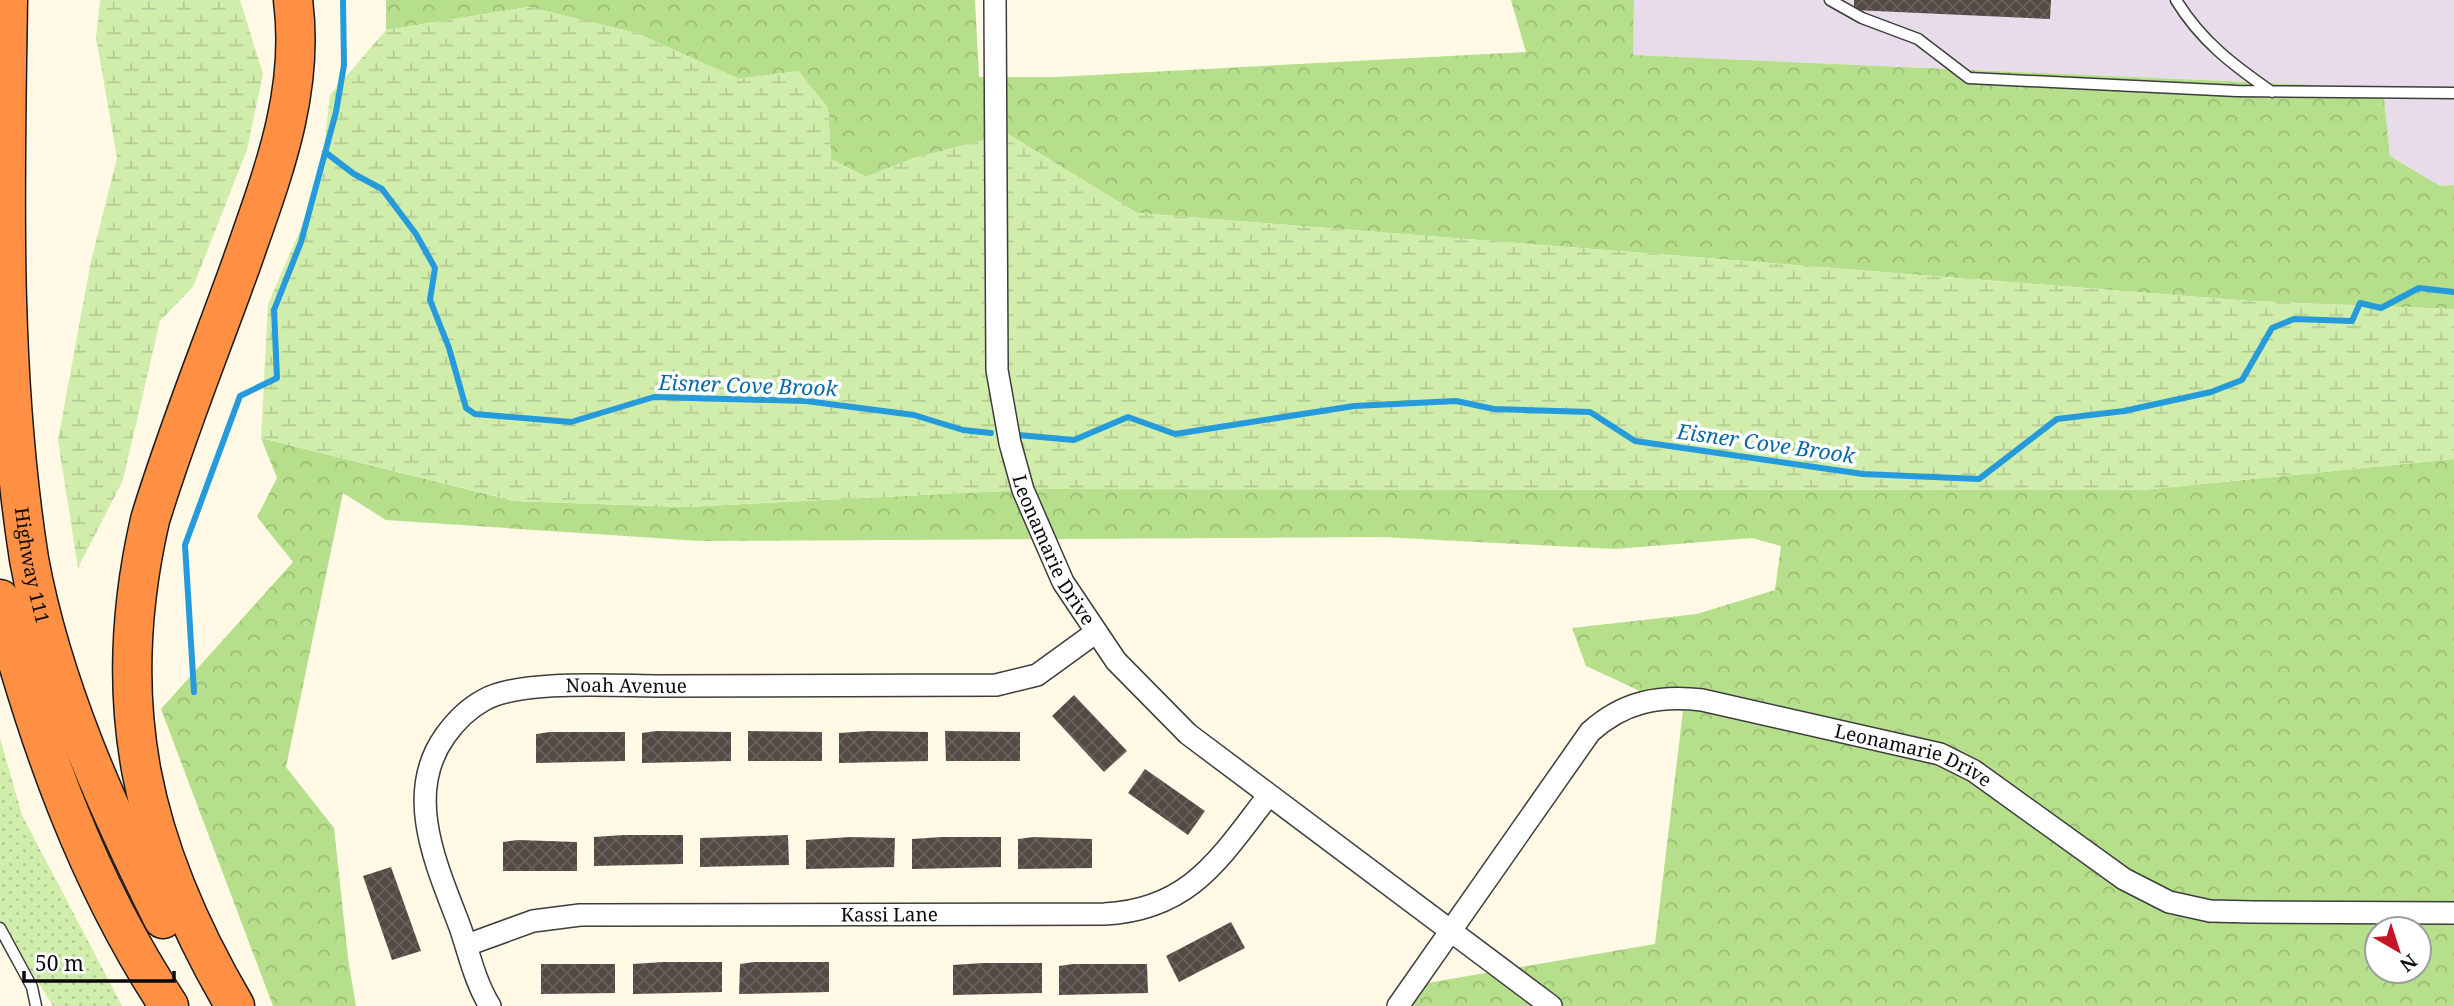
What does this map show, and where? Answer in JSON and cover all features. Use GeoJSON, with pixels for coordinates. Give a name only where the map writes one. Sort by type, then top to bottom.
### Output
{"type":"FeatureCollection","features":[{"type":"Feature","properties":{"kind":"highway","name":"Highway 111"},"geometry":{"type":"LineString","coordinates":[[8,0],[3,266],[5,365],[14,464],[29,560],[54,655],[86,749],[124,841],[164,921],[219,1006]]}},
{"type":"Feature","properties":{"kind":"highway"},"geometry":{"type":"LineString","coordinates":[[235,1006],[180,900],[151,818],[135,734],[131,649],[141,562],[153,509],[267,192],[289,117],[297,47],[293,0]]}},
{"type":"Feature","properties":{"kind":"highway","name":"Highway 111"},"geometry":{"type":"LineString","coordinates":[[0,599],[24,691],[87,856],[142,965],[169,1006]]}},
{"type":"Feature","properties":{"kind":"highway"},"geometry":{"type":"LineString","coordinates":[[0,684],[79,874],[118,950],[154,1006]]}},
{"type":"Feature","properties":{"kind":"street","name":"Leonamarie Drive"},"geometry":{"type":"LineString","coordinates":[[995,0],[995,350],[1000,394],[1010,443],[1035,521],[1063,582],[1095,633],[1125,673],[1160,709],[1268,796],[1551,1006]]}},
{"type":"Feature","properties":{"kind":"street","name":"Noah Avenue"},"geometry":{"type":"LineString","coordinates":[[490,1006],[429,835],[424,790],[430,765],[439,745],[462,716],[483,700],[519,690],[603,686],[1004,684],[1038,675],[1095,633]]}},
{"type":"Feature","properties":{"kind":"street","name":"Leonamarie Drive"},"geometry":{"type":"LineString","coordinates":[[1451,933],[1590,732],[1629,705],[1674,698],[1702,700],[1940,754],[1974,771],[2130,883],[2157,898],[2181,906],[2252,912],[2454,913]]}},
{"type":"Feature","properties":{"kind":"street","name":"Kassi Lane"},"geometry":{"type":"LineString","coordinates":[[467,945],[533,921],[580,915],[1090,915],[1137,911],[1176,897],[1199,879],[1225,853],[1268,796]]}},
{"type":"Feature","properties":{"kind":"street"},"geometry":{"type":"LineString","coordinates":[[1398,1006],[1451,933]]}},
{"type":"Feature","properties":{"kind":"lane"},"geometry":{"type":"LineString","coordinates":[[1830,0],[1862,18],[1918,39],[1969,78],[2272,92],[2454,93]]}},
{"type":"Feature","properties":{"kind":"lane"},"geometry":{"type":"LineString","coordinates":[[2176,0],[2203,38],[2225,60],[2272,92]]}},
{"type":"Feature","properties":{"kind":"lane"},"geometry":{"type":"LineString","coordinates":[[0,928],[32,987],[36,1006]]}},
{"type":"Feature","properties":{"kind":"shaded area"},"geometry":{"type":"Polygon","coordinates":[[[1634,0],[2454,0],[2454,185],[2440,186],[2390,156],[2383,88],[1632,55],[1634,0]]]}},
{"type":"Feature","properties":{"kind":"green space"},"geometry":{"type":"Polygon","coordinates":[[[100,0],[240,0],[263,74],[247,150],[193,287],[160,321],[123,480],[78,568],[58,440],[91,261],[117,158],[96,37],[100,0]]]}},
{"type":"Feature","properties":{"kind":"green space"},"geometry":{"type":"Polygon","coordinates":[[[386,0],[975,0],[979,77],[1056,77],[1526,52],[1511,0],[1634,0],[1633,55],[2383,88],[2390,156],[2440,186],[2454,185],[2454,309],[2250,301],[1137,213],[1008,134],[914,158],[866,177],[831,159],[828,108],[798,71],[739,79],[636,33],[528,7],[386,30],[386,0]]]}},
{"type":"Feature","properties":{"kind":"green space"},"geometry":{"type":"Polygon","coordinates":[[[528,7],[636,33],[739,79],[798,71],[828,108],[831,159],[865,177],[914,158],[1008,134],[1137,213],[2250,301],[2454,309],[2454,459],[2142,490],[1045,489],[684,507],[514,501],[261,438],[268,304],[320,184],[330,95],[386,30],[528,7]]]}},
{"type":"Feature","properties":{"kind":"green space"},"geometry":{"type":"Polygon","coordinates":[[[261,438],[514,501],[684,507],[1045,489],[2142,490],[2454,459],[2454,1006],[1400,1006],[1404,987],[1655,944],[1683,711],[1586,666],[1572,628],[1697,614],[1775,590],[1781,546],[1752,538],[1615,549],[1382,537],[701,541],[386,520],[343,493],[286,767],[334,828],[356,1006],[273,1006],[161,709],[293,562],[257,517],[277,478],[261,438]]]}},
{"type":"Feature","properties":{"kind":"green space"},"geometry":{"type":"Polygon","coordinates":[[[0,738],[22,815],[122,1006],[53,1006],[0,921],[0,738]]]}},
{"type":"Feature","properties":{"kind":"building"},"geometry":{"type":"Polygon","coordinates":[[[1854,0],[2051,0],[2050,19],[1854,10],[1854,0]]]}},
{"type":"Feature","properties":{"kind":"building"},"geometry":{"type":"Polygon","coordinates":[[[1074,695],[1127,751],[1104,772],[1052,716],[1074,695]]]}},
{"type":"Feature","properties":{"kind":"building"},"geometry":{"type":"Polygon","coordinates":[[[748,731],[822,732],[822,761],[748,761],[748,731]]]}},
{"type":"Feature","properties":{"kind":"building"},"geometry":{"type":"Polygon","coordinates":[[[945,731],[1020,732],[1020,761],[946,761],[945,731]]]}},
{"type":"Feature","properties":{"kind":"building"},"geometry":{"type":"Polygon","coordinates":[[[625,732],[625,761],[536,763],[536,734],[625,732]]]}},
{"type":"Feature","properties":{"kind":"building"},"geometry":{"type":"Polygon","coordinates":[[[731,732],[731,761],[642,763],[642,733],[731,732]]]}},
{"type":"Feature","properties":{"kind":"building"},"geometry":{"type":"Polygon","coordinates":[[[928,732],[928,761],[839,763],[839,733],[928,732]]]}},
{"type":"Feature","properties":{"kind":"building"},"geometry":{"type":"Polygon","coordinates":[[[1145,769],[1205,811],[1188,835],[1128,793],[1145,769]]]}},
{"type":"Feature","properties":{"kind":"building"},"geometry":{"type":"Polygon","coordinates":[[[683,835],[683,864],[594,866],[594,837],[683,835]]]}},
{"type":"Feature","properties":{"kind":"building"},"geometry":{"type":"Polygon","coordinates":[[[788,835],[789,865],[700,867],[700,838],[788,835]]]}},
{"type":"Feature","properties":{"kind":"building"},"geometry":{"type":"Polygon","coordinates":[[[1001,837],[1001,867],[912,869],[912,839],[1001,837]]]}},
{"type":"Feature","properties":{"kind":"building"},"geometry":{"type":"Polygon","coordinates":[[[895,838],[894,867],[806,869],[806,840],[895,838]]]}},
{"type":"Feature","properties":{"kind":"building"},"geometry":{"type":"Polygon","coordinates":[[[1018,839],[1092,839],[1092,868],[1018,869],[1018,839]]]}},
{"type":"Feature","properties":{"kind":"building"},"geometry":{"type":"Polygon","coordinates":[[[503,842],[577,842],[577,871],[503,871],[503,842]]]}},
{"type":"Feature","properties":{"kind":"building"},"geometry":{"type":"Polygon","coordinates":[[[391,867],[421,951],[392,960],[363,876],[391,867]]]}},
{"type":"Feature","properties":{"kind":"building"},"geometry":{"type":"Polygon","coordinates":[[[1231,922],[1245,948],[1179,982],[1166,956],[1231,922]]]}},
{"type":"Feature","properties":{"kind":"building"},"geometry":{"type":"Polygon","coordinates":[[[722,962],[722,992],[633,994],[633,964],[722,962]]]}},
{"type":"Feature","properties":{"kind":"building"},"geometry":{"type":"Polygon","coordinates":[[[829,962],[829,992],[739,994],[740,964],[829,962]]]}},
{"type":"Feature","properties":{"kind":"building"},"geometry":{"type":"Polygon","coordinates":[[[1042,963],[1042,993],[953,995],[953,965],[1042,963]]]}},
{"type":"Feature","properties":{"kind":"building"},"geometry":{"type":"Polygon","coordinates":[[[541,964],[615,964],[615,993],[541,994],[541,964]]]}},
{"type":"Feature","properties":{"kind":"building"},"geometry":{"type":"Polygon","coordinates":[[[1147,964],[1148,993],[1059,995],[1059,966],[1147,964]]]}},
{"type":"Feature","properties":{"kind":"waterway"},"geometry":{"type":"LineString","coordinates":[[194,692],[185,545],[240,396],[277,378],[274,310],[301,242],[336,112],[344,65],[343,0]]}},
{"type":"Feature","properties":{"kind":"waterway","name":"Eisner Cove Brook"},"geometry":{"type":"LineString","coordinates":[[325,152],[354,174],[382,189],[416,234],[435,268],[430,300],[449,348],[466,408],[475,414],[571,422],[654,397],[806,401],[914,415],[963,430],[991,433]]}},
{"type":"Feature","properties":{"kind":"waterway","name":"Eisner Cove Brook"},"geometry":{"type":"LineString","coordinates":[[1018,435],[1074,440],[1128,417],[1175,434],[1354,406],[1456,401],[1494,409],[1590,412],[1635,441],[1863,474],[1979,479],[2057,419],[2124,411],[2211,392],[2242,380],[2272,328],[2294,319],[2352,321],[2360,303],[2381,308],[2419,288],[2454,292]]}}]}
